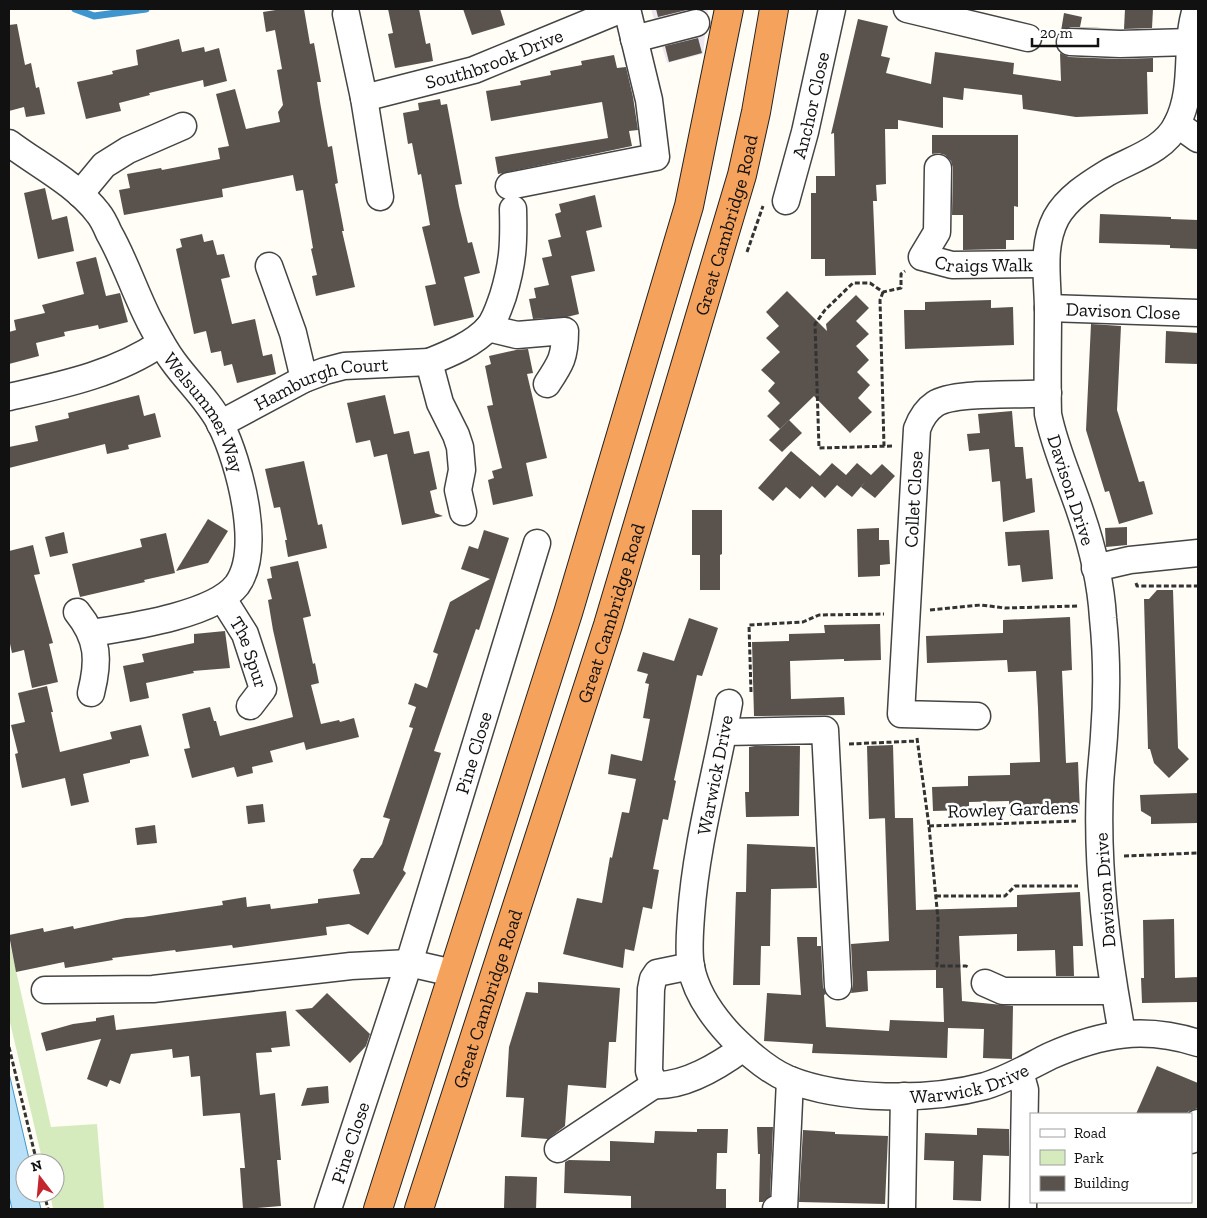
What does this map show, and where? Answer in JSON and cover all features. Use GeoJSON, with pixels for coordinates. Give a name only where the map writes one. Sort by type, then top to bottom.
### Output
{"type":"FeatureCollection","features":[{"type":"Feature","properties":{"kind":"highway","name":"Great Cambridge Road"},"geometry":{"type":"LineString","coordinates":[[378,1209],[587,551],[689,206],[729,9]]}},
{"type":"Feature","properties":{"kind":"highway","name":"Great Cambridge Road"},"geometry":{"type":"LineString","coordinates":[[419,1209],[608,625],[742,175],[756,112],[774,9]]}},
{"type":"Feature","properties":{"kind":"street","name":"Southbrook Drive"},"geometry":{"type":"LineString","coordinates":[[364,98],[474,70],[622,9]]}},
{"type":"Feature","properties":{"kind":"street"},"geometry":{"type":"LineString","coordinates":[[627,9],[634,39],[696,23]]}},
{"type":"Feature","properties":{"kind":"street","name":"Anchor Close"},"geometry":{"type":"LineString","coordinates":[[786,201],[805,132],[832,9]]}},
{"type":"Feature","properties":{"kind":"street"},"geometry":{"type":"LineString","coordinates":[[907,9],[1028,38]]}},
{"type":"Feature","properties":{"kind":"street","name":"Davison Drive"},"geometry":{"type":"LineString","coordinates":[[1122,1033],[1114,991],[1102,886],[1100,785],[1104,734],[1105,666],[1101,605],[1095,568],[1081,515],[1052,436],[1048,414],[1047,245],[1057,217],[1069,201],[1098,179],[1150,152],[1170,136],[1185,105],[1196,9]]}},
{"type":"Feature","properties":{"kind":"street"},"geometry":{"type":"LineString","coordinates":[[346,14],[364,98],[380,196]]}},
{"type":"Feature","properties":{"kind":"street","name":"Hamburgh Court"},"geometry":{"type":"LineString","coordinates":[[220,424],[304,378],[344,366],[429,362],[460,347],[488,328],[497,315],[514,253],[511,198],[656,157],[649,100],[634,39]]}},
{"type":"Feature","properties":{"kind":"street"},"geometry":{"type":"LineString","coordinates":[[1070,42],[1120,44],[1191,42]]}},
{"type":"Feature","properties":{"kind":"street"},"geometry":{"type":"LineString","coordinates":[[1177,124],[1198,139]]}},
{"type":"Feature","properties":{"kind":"street"},"geometry":{"type":"LineString","coordinates":[[80,194],[104,165],[128,150],[183,126]]}},
{"type":"Feature","properties":{"kind":"street","name":"Welsummer Way"},"geometry":{"type":"LineString","coordinates":[[9,143],[80,194],[98,213],[117,246],[148,318],[161,343],[220,424],[238,471],[243,490],[248,538],[247,564],[243,575],[232,591],[223,599],[176,616],[141,625],[92,633]]}},
{"type":"Feature","properties":{"kind":"street"},"geometry":{"type":"LineString","coordinates":[[922,257],[937,232],[938,168]]}},
{"type":"Feature","properties":{"kind":"street","name":"Craigs Walk"},"geometry":{"type":"LineString","coordinates":[[922,257],[952,265],[1046,264]]}},
{"type":"Feature","properties":{"kind":"street"},"geometry":{"type":"LineString","coordinates":[[269,266],[292,333],[304,378]]}},
{"type":"Feature","properties":{"kind":"street","name":"Davison Close"},"geometry":{"type":"LineString","coordinates":[[1048,308],[1198,313]]}},
{"type":"Feature","properties":{"kind":"street"},"geometry":{"type":"LineString","coordinates":[[488,328],[517,335],[565,331],[564,355],[547,384]]}},
{"type":"Feature","properties":{"kind":"street"},"geometry":{"type":"LineString","coordinates":[[9,397],[98,375],[141,357],[161,343]]}},
{"type":"Feature","properties":{"kind":"street"},"geometry":{"type":"LineString","coordinates":[[429,362],[440,404],[460,447],[462,470],[458,490],[462,512]]}},
{"type":"Feature","properties":{"kind":"street","name":"Collet Close"},"geometry":{"type":"LineString","coordinates":[[908,715],[906,614],[915,446],[920,421],[929,408],[942,400],[960,396],[1048,393]]}},
{"type":"Feature","properties":{"kind":"street","name":"Pine Close"},"geometry":{"type":"LineString","coordinates":[[328,1209],[409,963],[536,543]]}},
{"type":"Feature","properties":{"kind":"street"},"geometry":{"type":"LineString","coordinates":[[1095,568],[1130,560],[1198,552]]}},
{"type":"Feature","properties":{"kind":"street","name":"The Spur"},"geometry":{"type":"LineString","coordinates":[[223,599],[245,634],[263,689],[250,706]]}},
{"type":"Feature","properties":{"kind":"street"},"geometry":{"type":"LineString","coordinates":[[77,612],[92,633],[96,652],[96,672],[91,693]]}},
{"type":"Feature","properties":{"kind":"street","name":"Warwick Drive"},"geometry":{"type":"LineString","coordinates":[[740,698],[724,732],[696,870],[690,931],[690,966],[701,996],[720,1025],[743,1048],[772,1070],[790,1080],[812,1087],[839,1092],[871,1096],[948,1094],[999,1082],[1072,1047],[1122,1033],[1157,1034],[1198,1043]]}},
{"type":"Feature","properties":{"kind":"street"},"geometry":{"type":"LineString","coordinates":[[908,715],[976,716]]}},
{"type":"Feature","properties":{"kind":"street"},"geometry":{"type":"LineString","coordinates":[[724,732],[824,730],[838,986]]}},
{"type":"Feature","properties":{"kind":"street"},"geometry":{"type":"LineString","coordinates":[[45,990],[153,989],[351,966],[409,963],[453,973]]}},
{"type":"Feature","properties":{"kind":"street"},"geometry":{"type":"LineString","coordinates":[[654,1085],[649,1071],[651,989],[653,979],[657,974],[690,966]]}},
{"type":"Feature","properties":{"kind":"street"},"geometry":{"type":"LineString","coordinates":[[985,983],[1003,991],[1114,991]]}},
{"type":"Feature","properties":{"kind":"street"},"geometry":{"type":"LineString","coordinates":[[558,1149],[654,1085],[663,1086],[696,1075],[724,1062],[743,1048]]}},
{"type":"Feature","properties":{"kind":"street"},"geometry":{"type":"LineString","coordinates":[[1020,1072],[1025,1090],[1023,1209]]}},
{"type":"Feature","properties":{"kind":"street"},"geometry":{"type":"LineString","coordinates":[[776,1209],[784,1209],[790,1080]]}},
{"type":"Feature","properties":{"kind":"street"},"geometry":{"type":"LineString","coordinates":[[902,1209],[904,1096]]}},
{"type":"Feature","properties":{"kind":"street"},"geometry":{"type":"LineString","coordinates":[[1192,1138],[1198,1123]]}},
{"type":"Feature","properties":{"kind":"path"},"geometry":{"type":"LineString","coordinates":[[915,446],[819,448],[815,324],[825,310],[853,283],[870,283],[883,292],[901,288],[901,274],[922,257]]}},
{"type":"Feature","properties":{"kind":"path"},"geometry":{"type":"LineString","coordinates":[[883,292],[880,300],[884,446]]}},
{"type":"Feature","properties":{"kind":"path"},"geometry":{"type":"LineString","coordinates":[[740,698],[749,625],[803,622],[819,615],[906,614],[981,605],[1005,608],[1101,605]]}},
{"type":"Feature","properties":{"kind":"path","name":"Rowley Gardens"},"geometry":{"type":"LineString","coordinates":[[908,715],[917,742],[929,826],[938,919],[937,966],[966,966],[985,983]]}},
{"type":"Feature","properties":{"kind":"path"},"geometry":{"type":"LineString","coordinates":[[826,744],[917,742]]}},
{"type":"Feature","properties":{"kind":"path","name":"Rowley Gardens"},"geometry":{"type":"LineString","coordinates":[[929,826],[1078,821]]}},
{"type":"Feature","properties":{"kind":"path"},"geometry":{"type":"LineString","coordinates":[[1101,856],[1198,853]]}},
{"type":"Feature","properties":{"kind":"path"},"geometry":{"type":"LineString","coordinates":[[936,896],[1005,896],[1016,886],[1102,886]]}},
{"type":"Feature","properties":{"kind":"path"},"geometry":{"type":"LineString","coordinates":[[9,1046],[35,1153]]}},
{"type":"Feature","properties":{"kind":"shaded area"},"geometry":{"type":"Polygon","coordinates":[[[651,9],[708,9],[703,54],[667,63],[651,9]]]}},
{"type":"Feature","properties":{"kind":"green space"},"geometry":{"type":"Polygon","coordinates":[[[9,939],[51,1127],[97,1124],[104,1209],[53,1209],[52,1203],[65,1203],[65,1153],[41,1153],[9,1018],[9,939]]]}},
{"type":"Feature","properties":{"kind":"water"},"geometry":{"type":"Polygon","coordinates":[[[9,1073],[28,1153],[15,1153],[15,1203],[40,1203],[41,1209],[12,1209],[9,1196],[9,1073]]]}},
{"type":"Feature","properties":{"kind":"building"},"geometry":{"type":"Polygon","coordinates":[[[282,9],[304,9],[310,44],[314,43],[321,82],[317,82],[320,102],[328,147],[332,146],[338,183],[335,184],[344,231],[342,231],[355,287],[316,296],[312,276],[317,275],[311,249],[313,248],[303,190],[296,191],[293,175],[222,189],[223,197],[124,215],[119,190],[130,188],[127,174],[161,168],[162,170],[220,159],[218,148],[229,146],[216,94],[235,89],[246,129],[280,122],[278,112],[283,105],[277,70],[282,69],[275,30],[266,32],[263,12],[282,9]]]}},
{"type":"Feature","properties":{"kind":"building"},"geometry":{"type":"Polygon","coordinates":[[[388,9],[419,9],[426,44],[430,43],[433,61],[395,68],[388,34],[393,33],[388,9]]]}},
{"type":"Feature","properties":{"kind":"building"},"geometry":{"type":"Polygon","coordinates":[[[463,9],[500,9],[505,25],[472,35],[463,9]]]}},
{"type":"Feature","properties":{"kind":"building"},"geometry":{"type":"Polygon","coordinates":[[[656,9],[691,9],[658,17],[656,9]]]}},
{"type":"Feature","properties":{"kind":"building"},"geometry":{"type":"Polygon","coordinates":[[[1125,9],[1153,9],[1152,28],[1124,29],[1125,9]]]}},
{"type":"Feature","properties":{"kind":"building"},"geometry":{"type":"Polygon","coordinates":[[[1064,13],[1082,17],[1080,27],[1122,29],[1071,27],[1061,31],[1064,13]]]}},
{"type":"Feature","properties":{"kind":"building"},"geometry":{"type":"Polygon","coordinates":[[[858,19],[888,26],[881,56],[890,58],[886,73],[931,84],[935,52],[1014,63],[1013,74],[1061,81],[1060,53],[1069,57],[1153,58],[1153,72],[1147,72],[1148,114],[1076,117],[1023,109],[1022,95],[964,88],[963,100],[943,97],[943,128],[898,120],[898,129],[885,129],[886,184],[876,185],[877,201],[873,201],[876,275],[825,276],[825,259],[811,259],[811,193],[816,193],[816,176],[835,176],[834,133],[831,134],[858,19]]]}},
{"type":"Feature","properties":{"kind":"building"},"geometry":{"type":"Polygon","coordinates":[[[17,24],[25,65],[31,63],[36,88],[39,87],[45,114],[26,117],[24,107],[9,111],[9,25],[17,24]]]}},
{"type":"Feature","properties":{"kind":"building"},"geometry":{"type":"Polygon","coordinates":[[[698,38],[702,53],[669,62],[665,46],[698,38]]]}},
{"type":"Feature","properties":{"kind":"building"},"geometry":{"type":"Polygon","coordinates":[[[179,39],[182,52],[204,47],[205,52],[219,48],[227,81],[204,87],[203,80],[149,93],[150,95],[119,103],[121,111],[86,119],[77,82],[113,74],[112,71],[138,65],[136,50],[179,39]]]}},
{"type":"Feature","properties":{"kind":"building"},"geometry":{"type":"Polygon","coordinates":[[[614,55],[617,68],[626,67],[633,97],[638,130],[629,131],[632,146],[498,174],[495,157],[608,138],[602,102],[491,121],[486,91],[521,85],[520,81],[551,75],[550,71],[582,65],[581,61],[614,55]]]}},
{"type":"Feature","properties":{"kind":"building"},"geometry":{"type":"Polygon","coordinates":[[[440,99],[441,105],[447,104],[462,184],[455,185],[459,206],[468,243],[472,242],[480,273],[464,277],[474,317],[434,326],[425,286],[436,284],[422,227],[430,225],[421,174],[418,175],[412,143],[408,144],[403,113],[419,110],[418,103],[440,99]]]}},
{"type":"Feature","properties":{"kind":"building"},"geometry":{"type":"Polygon","coordinates":[[[932,135],[1018,135],[1018,207],[1014,206],[1014,240],[1006,240],[1006,249],[963,250],[963,215],[952,215],[953,168],[951,161],[945,155],[939,153],[932,154],[932,135]]]}},
{"type":"Feature","properties":{"kind":"building"},"geometry":{"type":"Polygon","coordinates":[[[45,188],[52,220],[67,216],[74,251],[38,259],[24,193],[45,188]]]}},
{"type":"Feature","properties":{"kind":"building"},"geometry":{"type":"Polygon","coordinates":[[[595,195],[602,227],[586,231],[595,271],[571,276],[579,314],[567,317],[533,319],[529,299],[536,298],[534,288],[549,285],[542,258],[552,256],[548,240],[561,237],[555,214],[561,212],[559,204],[595,195]]]}},
{"type":"Feature","properties":{"kind":"building"},"geometry":{"type":"Polygon","coordinates":[[[1100,214],[1198,220],[1198,249],[1170,248],[1170,245],[1099,243],[1100,214]]]}},
{"type":"Feature","properties":{"kind":"building"},"geometry":{"type":"Polygon","coordinates":[[[202,234],[204,242],[213,240],[217,255],[224,254],[230,277],[221,279],[232,324],[255,319],[263,356],[272,354],[276,374],[237,383],[232,364],[224,366],[221,351],[211,353],[206,331],[194,334],[176,249],[182,247],[180,239],[202,234]]]}},
{"type":"Feature","properties":{"kind":"building"},"geometry":{"type":"Polygon","coordinates":[[[96,257],[106,296],[120,293],[128,322],[99,329],[98,325],[64,332],[65,336],[36,343],[39,356],[9,364],[9,332],[16,330],[14,320],[45,313],[42,305],[84,294],[76,262],[96,257]]]}},
{"type":"Feature","properties":{"kind":"building"},"geometry":{"type":"Polygon","coordinates":[[[787,291],[827,331],[826,324],[856,295],[869,308],[856,321],[869,334],[856,346],[869,360],[857,372],[870,385],[858,398],[872,412],[850,433],[814,396],[780,429],[767,416],[780,403],[768,391],[775,383],[761,370],[780,352],[766,338],[779,326],[766,312],[787,291]]]}},
{"type":"Feature","properties":{"kind":"building"},"geometry":{"type":"Polygon","coordinates":[[[991,300],[991,308],[1013,307],[1014,345],[905,349],[904,310],[925,310],[925,302],[991,300]]]}},
{"type":"Feature","properties":{"kind":"building"},"geometry":{"type":"Polygon","coordinates":[[[1091,324],[1121,326],[1117,410],[1139,482],[1144,481],[1153,514],[1119,524],[1109,491],[1105,492],[1086,430],[1091,324]]]}},
{"type":"Feature","properties":{"kind":"building"},"geometry":{"type":"Polygon","coordinates":[[[1166,331],[1198,333],[1198,364],[1165,363],[1166,331]]]}},
{"type":"Feature","properties":{"kind":"building"},"geometry":{"type":"Polygon","coordinates":[[[528,349],[533,373],[527,374],[547,458],[526,463],[533,496],[493,505],[488,480],[494,478],[492,471],[502,468],[487,406],[493,405],[485,366],[491,364],[489,356],[528,349]]]}},
{"type":"Feature","properties":{"kind":"building"},"geometry":{"type":"Polygon","coordinates":[[[139,395],[144,416],[155,413],[161,437],[128,445],[129,449],[107,454],[105,444],[9,468],[9,447],[38,441],[35,426],[69,418],[68,413],[139,395]]]}},
{"type":"Feature","properties":{"kind":"building"},"geometry":{"type":"Polygon","coordinates":[[[385,395],[394,434],[409,431],[414,454],[429,451],[437,489],[430,491],[435,513],[443,516],[402,525],[387,454],[374,457],[370,440],[356,443],[347,403],[385,395]]]}},
{"type":"Feature","properties":{"kind":"building"},"geometry":{"type":"Polygon","coordinates":[[[1012,411],[1015,447],[1023,447],[1026,479],[1032,478],[1035,512],[1003,522],[1000,481],[992,482],[989,449],[969,451],[967,434],[980,433],[978,414],[1012,411]]]}},
{"type":"Feature","properties":{"kind":"building"},"geometry":{"type":"Polygon","coordinates":[[[789,420],[802,433],[782,452],[769,440],[789,420]]]}},
{"type":"Feature","properties":{"kind":"building"},"geometry":{"type":"Polygon","coordinates":[[[791,451],[820,476],[832,463],[846,475],[857,463],[871,475],[882,464],[895,476],[875,498],[861,487],[866,481],[852,497],[837,485],[825,498],[812,486],[800,499],[786,487],[773,501],[758,488],[791,451]]]}},
{"type":"Feature","properties":{"kind":"building"},"geometry":{"type":"Polygon","coordinates":[[[304,461],[318,525],[322,524],[327,548],[288,557],[285,540],[287,540],[280,507],[274,508],[265,469],[304,461]]]}},
{"type":"Feature","properties":{"kind":"building"},"geometry":{"type":"Polygon","coordinates":[[[692,510],[722,510],[720,590],[700,590],[700,555],[692,555],[692,510]]]}},
{"type":"Feature","properties":{"kind":"building"},"geometry":{"type":"Polygon","coordinates":[[[208,519],[228,531],[208,563],[176,571],[208,519]]]}},
{"type":"Feature","properties":{"kind":"building"},"geometry":{"type":"Polygon","coordinates":[[[1127,527],[1127,545],[1106,547],[1105,528],[1127,527]]]}},
{"type":"Feature","properties":{"kind":"building"},"geometry":{"type":"Polygon","coordinates":[[[879,528],[879,540],[889,540],[890,564],[880,565],[880,576],[858,577],[857,529],[879,528]]]}},
{"type":"Feature","properties":{"kind":"building"},"geometry":{"type":"Polygon","coordinates":[[[484,530],[509,538],[479,630],[476,629],[434,751],[441,753],[403,870],[406,873],[368,935],[349,924],[326,927],[327,935],[233,948],[232,945],[176,952],[175,950],[112,958],[113,960],[65,968],[64,962],[16,972],[9,935],[43,928],[44,932],[73,926],[74,929],[126,918],[223,905],[222,901],[246,897],[247,907],[270,904],[271,909],[318,903],[318,899],[360,894],[353,870],[361,858],[373,858],[382,844],[390,819],[383,817],[413,728],[409,727],[416,707],[408,704],[415,683],[427,688],[438,654],[433,652],[450,602],[490,579],[461,569],[469,546],[478,549],[484,530]]]}},
{"type":"Feature","properties":{"kind":"building"},"geometry":{"type":"Polygon","coordinates":[[[1049,530],[1053,579],[1022,582],[1020,565],[1008,566],[1005,532],[1049,530]]]}},
{"type":"Feature","properties":{"kind":"building"},"geometry":{"type":"Polygon","coordinates":[[[64,532],[68,553],[50,557],[45,537],[64,532]]]}},
{"type":"Feature","properties":{"kind":"building"},"geometry":{"type":"Polygon","coordinates":[[[166,533],[175,573],[80,597],[72,564],[142,547],[140,539],[166,533]]]}},
{"type":"Feature","properties":{"kind":"building"},"geometry":{"type":"Polygon","coordinates":[[[33,545],[40,574],[34,575],[53,643],[49,644],[58,682],[32,688],[24,650],[12,653],[9,639],[9,551],[33,545]]]}},
{"type":"Feature","properties":{"kind":"building"},"geometry":{"type":"Polygon","coordinates":[[[298,561],[311,616],[303,618],[319,683],[311,685],[321,724],[354,718],[359,737],[306,750],[304,742],[270,751],[273,762],[252,767],[253,773],[237,777],[234,767],[192,778],[184,749],[190,748],[182,714],[210,707],[220,736],[293,717],[273,630],[268,600],[272,599],[267,579],[272,578],[270,567],[298,561]]]}},
{"type":"Feature","properties":{"kind":"building"},"geometry":{"type":"Polygon","coordinates":[[[1157,590],[1173,590],[1178,748],[1189,759],[1169,778],[1154,763],[1150,749],[1148,749],[1144,599],[1149,599],[1157,590]]]}},
{"type":"Feature","properties":{"kind":"building"},"geometry":{"type":"Polygon","coordinates":[[[1070,617],[1072,670],[1062,671],[1066,763],[1078,762],[1080,813],[1010,816],[1009,801],[969,802],[969,810],[933,811],[932,787],[968,786],[968,776],[1010,775],[1010,763],[1040,762],[1038,708],[1036,671],[1008,672],[1007,660],[927,663],[926,636],[1003,633],[1003,620],[1070,617]]]}},
{"type":"Feature","properties":{"kind":"building"},"geometry":{"type":"Polygon","coordinates":[[[689,618],[718,628],[702,676],[697,675],[674,780],[676,781],[668,820],[663,819],[653,869],[659,870],[652,909],[643,907],[634,951],[625,949],[623,968],[563,954],[577,898],[602,903],[610,857],[612,858],[622,812],[629,813],[636,779],[608,774],[611,754],[642,761],[650,719],[643,718],[649,684],[645,683],[648,674],[637,671],[643,652],[674,661],[689,618]]]}},
{"type":"Feature","properties":{"kind":"building"},"geometry":{"type":"Polygon","coordinates":[[[880,624],[881,660],[790,661],[791,699],[844,697],[845,715],[754,716],[752,642],[789,641],[789,634],[825,633],[824,625],[880,624]]]}},
{"type":"Feature","properties":{"kind":"building"},"geometry":{"type":"Polygon","coordinates":[[[225,631],[230,668],[193,671],[194,673],[146,683],[149,698],[130,702],[123,666],[144,662],[142,654],[194,643],[194,634],[225,631]]]}},
{"type":"Feature","properties":{"kind":"building"},"geometry":{"type":"Polygon","coordinates":[[[47,686],[60,752],[112,739],[110,732],[141,725],[149,756],[130,760],[130,763],[83,774],[89,802],[71,806],[65,778],[22,788],[15,754],[18,753],[11,725],[25,722],[18,693],[47,686]]]}},
{"type":"Feature","properties":{"kind":"building"},"geometry":{"type":"Polygon","coordinates":[[[893,745],[895,818],[913,818],[916,910],[1017,907],[1017,895],[1080,892],[1083,946],[1073,946],[1074,976],[1056,976],[1055,950],[1017,951],[1017,934],[959,936],[962,1001],[1013,1006],[1012,1059],[983,1058],[984,1029],[948,1028],[947,1058],[812,1053],[813,1044],[764,1041],[767,993],[801,995],[797,937],[817,937],[817,946],[821,946],[823,987],[826,994],[824,995],[826,1027],[889,1031],[890,1020],[944,1022],[943,988],[936,988],[936,970],[867,971],[868,991],[851,993],[853,985],[851,944],[889,941],[885,818],[869,819],[867,746],[893,745]]]}},
{"type":"Feature","properties":{"kind":"building"},"geometry":{"type":"Polygon","coordinates":[[[800,746],[799,816],[746,817],[745,792],[749,792],[749,747],[800,746]]]}},
{"type":"Feature","properties":{"kind":"building"},"geometry":{"type":"Polygon","coordinates":[[[1198,793],[1198,823],[1151,824],[1151,817],[1141,811],[1140,795],[1198,793]]]}},
{"type":"Feature","properties":{"kind":"building"},"geometry":{"type":"Polygon","coordinates":[[[263,804],[265,822],[248,824],[246,806],[263,804]]]}},
{"type":"Feature","properties":{"kind":"building"},"geometry":{"type":"Polygon","coordinates":[[[155,825],[157,843],[137,845],[135,828],[155,825]]]}},
{"type":"Feature","properties":{"kind":"building"},"geometry":{"type":"Polygon","coordinates":[[[747,844],[815,847],[817,888],[771,889],[770,946],[761,946],[760,985],[733,985],[736,892],[746,892],[747,844]]]}},
{"type":"Feature","properties":{"kind":"building"},"geometry":{"type":"Polygon","coordinates":[[[1174,919],[1175,978],[1198,977],[1198,1002],[1142,1003],[1141,978],[1144,978],[1143,920],[1174,919]]]}},
{"type":"Feature","properties":{"kind":"building"},"geometry":{"type":"Polygon","coordinates":[[[538,982],[620,988],[616,1042],[609,1042],[606,1088],[568,1085],[565,1126],[548,1139],[521,1137],[524,1098],[506,1097],[509,1047],[526,992],[538,993],[538,982]]]}},
{"type":"Feature","properties":{"kind":"building"},"geometry":{"type":"Polygon","coordinates":[[[327,993],[370,1034],[366,1046],[350,1063],[295,1010],[312,1008],[327,993]]]}},
{"type":"Feature","properties":{"kind":"building"},"geometry":{"type":"Polygon","coordinates":[[[286,1011],[290,1046],[271,1048],[272,1052],[256,1053],[260,1095],[275,1093],[281,1160],[277,1160],[281,1206],[243,1209],[240,1168],[245,1168],[240,1113],[203,1116],[200,1076],[191,1077],[189,1056],[173,1058],[172,1049],[131,1054],[120,1084],[110,1080],[107,1087],[87,1079],[101,1039],[46,1051],[41,1033],[73,1024],[96,1021],[96,1018],[114,1015],[116,1030],[286,1011]]]}},
{"type":"Feature","properties":{"kind":"building"},"geometry":{"type":"Polygon","coordinates":[[[1157,1066],[1198,1083],[1198,1108],[1187,1113],[1136,1113],[1157,1066]]]}},
{"type":"Feature","properties":{"kind":"building"},"geometry":{"type":"Polygon","coordinates":[[[328,1086],[329,1103],[301,1106],[307,1088],[328,1086]]]}},
{"type":"Feature","properties":{"kind":"building"},"geometry":{"type":"Polygon","coordinates":[[[757,1127],[773,1127],[770,1196],[763,1202],[759,1202],[760,1154],[758,1154],[757,1127]]]}},
{"type":"Feature","properties":{"kind":"building"},"geometry":{"type":"Polygon","coordinates":[[[977,1128],[1009,1129],[1009,1156],[983,1155],[981,1201],[953,1200],[954,1161],[924,1160],[925,1133],[977,1135],[977,1128]]]}},
{"type":"Feature","properties":{"kind":"building"},"geometry":{"type":"Polygon","coordinates":[[[697,1129],[728,1129],[727,1153],[717,1153],[716,1189],[726,1189],[726,1209],[631,1209],[631,1196],[564,1193],[565,1162],[569,1160],[610,1161],[610,1141],[654,1143],[655,1131],[697,1132],[697,1129]]]}},
{"type":"Feature","properties":{"kind":"building"},"geometry":{"type":"Polygon","coordinates":[[[803,1130],[835,1132],[835,1134],[888,1136],[885,1204],[799,1202],[803,1130]]]}},
{"type":"Feature","properties":{"kind":"building"},"geometry":{"type":"Polygon","coordinates":[[[505,1176],[537,1177],[536,1209],[504,1209],[505,1176]]]}},
{"type":"Feature","properties":{"kind":"waterway"},"geometry":{"type":"LineString","coordinates":[[75,9],[94,16],[146,9]]}}]}
